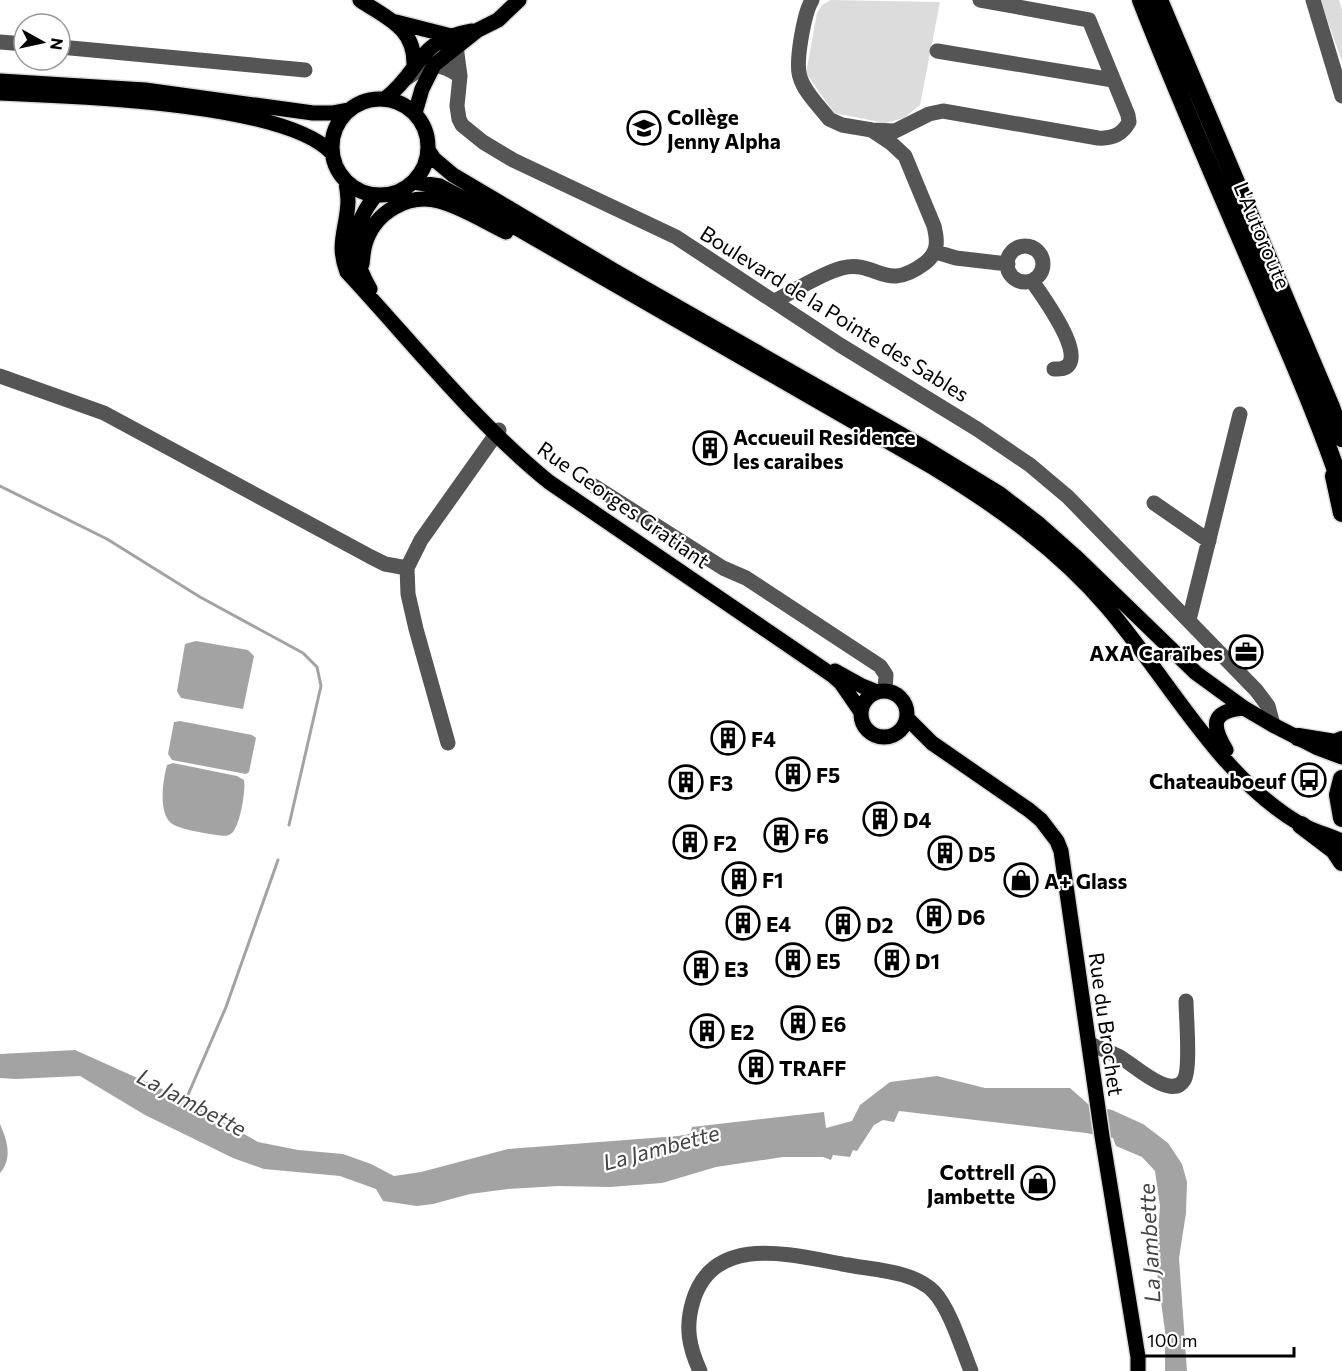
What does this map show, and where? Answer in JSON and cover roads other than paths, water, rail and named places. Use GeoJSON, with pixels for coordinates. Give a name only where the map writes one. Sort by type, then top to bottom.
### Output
{"type":"FeatureCollection","features":[{"type":"Feature","properties":{"kind":"highway","name":"L'Autoroute"},"geometry":{"type":"LineString","coordinates":[[1141,0],[1335,443]]}},
{"type":"Feature","properties":{"kind":"highway","name":"L'Autoroute"},"geometry":{"type":"LineString","coordinates":[[1159,0],[1331,407],[1342,488]]}},
{"type":"Feature","properties":{"kind":"highway"},"geometry":{"type":"LineString","coordinates":[[1335,443],[1342,513]]}},
{"type":"Feature","properties":{"kind":"highway"},"geometry":{"type":"LineString","coordinates":[[1298,737],[1320,744],[1342,740]]}},
{"type":"Feature","properties":{"kind":"highway"},"geometry":{"type":"LineString","coordinates":[[1342,779],[1338,795],[1342,818]]}},
{"type":"Feature","properties":{"kind":"highway"},"geometry":{"type":"LineString","coordinates":[[1301,825],[1334,850],[1342,862]]}},
{"type":"Feature","properties":{"kind":"main road"},"geometry":{"type":"LineString","coordinates":[[360,0],[404,31],[411,42],[410,72]]}},
{"type":"Feature","properties":{"kind":"main road"},"geometry":{"type":"LineString","coordinates":[[386,98],[431,47],[454,41],[498,20],[519,0]]}},
{"type":"Feature","properties":{"kind":"main road"},"geometry":{"type":"LineString","coordinates":[[393,22],[454,41]]}},
{"type":"Feature","properties":{"kind":"main road"},"geometry":{"type":"LineString","coordinates":[[415,113],[422,89],[434,65],[454,41]]}},
{"type":"Feature","properties":{"kind":"main road"},"geometry":{"type":"LineString","coordinates":[[0,81],[146,90],[313,113],[348,110]]}},
{"type":"Feature","properties":{"kind":"main road"},"geometry":{"type":"LineString","coordinates":[[0,93],[116,99],[237,116],[269,123],[313,138],[332,153]]}},
{"type":"Feature","properties":{"kind":"main road"},"geometry":{"type":"LineString","coordinates":[[373,98],[386,98],[402,103],[415,113],[425,130],[428,150],[426,162],[413,182],[389,195],[376,195],[365,193],[346,182],[339,174],[332,153],[332,141],[334,129],[348,110],[360,102],[373,98]]}},
{"type":"Feature","properties":{"kind":"main road"},"geometry":{"type":"LineString","coordinates":[[428,150],[434,159],[453,175],[627,278],[920,445],[1000,494],[1040,524],[1196,673],[1244,708],[1298,737]]}},
{"type":"Feature","properties":{"kind":"main road"},"geometry":{"type":"LineString","coordinates":[[346,182],[348,201],[342,236],[342,254],[347,272],[364,283]]}},
{"type":"Feature","properties":{"kind":"main road"},"geometry":{"type":"LineString","coordinates":[[413,182],[431,184],[448,190],[971,490],[1032,534],[1062,560],[1106,605],[1220,754],[1245,782],[1301,825],[1342,841]]}},
{"type":"Feature","properties":{"kind":"main road"},"geometry":{"type":"LineString","coordinates":[[364,283],[355,252],[356,233],[369,204],[376,195]]}},
{"type":"Feature","properties":{"kind":"main road"},"geometry":{"type":"LineString","coordinates":[[364,283],[366,242],[378,220],[388,210],[398,205],[427,199],[449,205],[607,280]]}},
{"type":"Feature","properties":{"kind":"main road","name":"Rue Georges Gratiant"},"geometry":{"type":"LineString","coordinates":[[364,283],[405,338],[529,466],[549,482],[833,673]]}},
{"type":"Feature","properties":{"kind":"main road"},"geometry":{"type":"LineString","coordinates":[[833,673],[861,686],[892,692],[903,699],[908,711],[905,725],[894,736],[885,737],[873,734],[864,725],[861,712],[833,673]]}},
{"type":"Feature","properties":{"kind":"main road"},"geometry":{"type":"LineString","coordinates":[[861,712],[866,699],[881,691]]}},
{"type":"Feature","properties":{"kind":"main road"},"geometry":{"type":"LineString","coordinates":[[1244,708],[1224,711],[1219,716],[1217,729],[1221,741],[1245,782]]}},
{"type":"Feature","properties":{"kind":"main road","name":"Rue du Brochet"},"geometry":{"type":"LineString","coordinates":[[907,718],[932,743],[1029,810],[1041,820],[1058,841],[1068,893],[1097,1105],[1133,1325],[1138,1371]]}},
{"type":"Feature","properties":{"kind":"main road","name":"Rue du Brochet"},"geometry":{"type":"LineString","coordinates":[[894,736],[932,743]]}},
{"type":"Feature","properties":{"kind":"main road"},"geometry":{"type":"LineString","coordinates":[[1320,744],[1342,757]]}},
{"type":"Feature","properties":{"kind":"street"},"geometry":{"type":"LineString","coordinates":[[812,0],[807,12],[798,68],[800,79],[830,119],[842,125],[896,131],[929,114],[943,111],[1063,133],[1107,138],[1121,133],[1129,122],[1128,115],[1089,20],[980,0]]}},
{"type":"Feature","properties":{"kind":"street"},"geometry":{"type":"LineString","coordinates":[[1313,0],[1342,96]]}},
{"type":"Feature","properties":{"kind":"street","name":"Boulevard de la Pointe des Sables"},"geometry":{"type":"LineString","coordinates":[[454,41],[460,76],[457,106],[462,125],[483,142],[522,164],[676,237],[1030,465],[1068,497],[1261,696],[1268,706],[1272,725]]}},
{"type":"Feature","properties":{"kind":"street"},"geometry":{"type":"LineString","coordinates":[[72,48],[305,70]]}},
{"type":"Feature","properties":{"kind":"street"},"geometry":{"type":"LineString","coordinates":[[937,51],[1113,80]]}},
{"type":"Feature","properties":{"kind":"street"},"geometry":{"type":"LineString","coordinates":[[410,72],[434,65],[452,70],[460,76]]}},
{"type":"Feature","properties":{"kind":"street"},"geometry":{"type":"LineString","coordinates":[[905,156],[907,137],[916,121]]}},
{"type":"Feature","properties":{"kind":"street"},"geometry":{"type":"LineString","coordinates":[[775,301],[840,268],[860,267],[885,276],[905,276],[932,258],[936,252],[937,238],[934,226],[905,156],[872,130]]}},
{"type":"Feature","properties":{"kind":"street"},"geometry":{"type":"LineString","coordinates":[[1027,246],[1033,248],[1041,256],[1042,267],[1036,278],[1020,281],[1011,274],[1008,264],[1008,258],[1016,249],[1027,246]]}},
{"type":"Feature","properties":{"kind":"street"},"geometry":{"type":"LineString","coordinates":[[936,252],[957,258],[1008,264]]}},
{"type":"Feature","properties":{"kind":"street"},"geometry":{"type":"LineString","coordinates":[[1032,280],[1058,320],[1071,348],[1067,366],[1054,369]]}},
{"type":"Feature","properties":{"kind":"street"},"geometry":{"type":"LineString","coordinates":[[799,318],[803,286]]}},
{"type":"Feature","properties":{"kind":"street"},"geometry":{"type":"LineString","coordinates":[[0,376],[105,413],[371,557],[385,564],[407,568]]}},
{"type":"Feature","properties":{"kind":"street"},"geometry":{"type":"LineString","coordinates":[[1189,620],[1240,414]]}},
{"type":"Feature","properties":{"kind":"street"},"geometry":{"type":"LineString","coordinates":[[448,743],[416,629],[408,594],[407,568],[421,540],[498,432]]}},
{"type":"Feature","properties":{"kind":"street"},"geometry":{"type":"LineString","coordinates":[[594,486],[723,568],[746,578],[880,666],[886,675],[881,691]]}},
{"type":"Feature","properties":{"kind":"street"},"geometry":{"type":"LineString","coordinates":[[1154,503],[1209,541]]}},
{"type":"Feature","properties":{"kind":"street"},"geometry":{"type":"LineString","coordinates":[[1090,1044],[1120,1057],[1159,1083],[1174,1086],[1183,1082],[1187,1065],[1186,1001]]}},
{"type":"Feature","properties":{"kind":"street"},"geometry":{"type":"LineString","coordinates":[[700,1371],[691,1352],[687,1332],[689,1313],[700,1283],[707,1273],[731,1257],[741,1254],[769,1253],[896,1274],[918,1281],[935,1293],[951,1320],[971,1371]]}},
{"type":"Feature","properties":{"kind":"water"},"geometry":{"type":"Polygon","coordinates":[[[196,641],[248,650],[254,656],[243,709],[181,698],[177,691],[185,644],[196,641]]]}},
{"type":"Feature","properties":{"kind":"water"},"geometry":{"type":"Polygon","coordinates":[[[180,721],[252,735],[256,738],[249,772],[246,774],[172,760],[168,754],[174,722],[180,721]]]}},
{"type":"Feature","properties":{"kind":"water"},"geometry":{"type":"Polygon","coordinates":[[[173,763],[237,776],[244,780],[242,808],[238,823],[232,833],[222,836],[197,832],[178,827],[169,820],[163,806],[163,788],[167,765],[173,763]]]}},
{"type":"Feature","properties":{"kind":"water","name":"La Jambette"},"geometry":{"type":"Polygon","coordinates":[[[75,1050],[171,1093],[258,1142],[298,1150],[343,1154],[371,1164],[394,1176],[421,1172],[508,1149],[678,1136],[690,1134],[692,1127],[824,1112],[826,1128],[852,1121],[860,1105],[890,1082],[937,1076],[985,1088],[1070,1088],[1088,1104],[1112,1110],[1143,1124],[1168,1143],[1182,1164],[1187,1182],[1186,1213],[1179,1258],[1187,1371],[1165,1371],[1165,1331],[1156,1265],[1160,1206],[1155,1171],[1142,1157],[1116,1146],[1113,1138],[899,1111],[894,1122],[883,1120],[874,1125],[857,1151],[853,1150],[850,1157],[833,1155],[831,1160],[823,1157],[783,1157],[716,1167],[662,1183],[610,1187],[558,1186],[508,1189],[470,1194],[417,1206],[383,1201],[376,1189],[340,1176],[264,1169],[233,1158],[145,1115],[80,1076],[0,1078],[0,1054],[75,1050]]]}},
{"type":"Feature","properties":{"kind":"water"},"geometry":{"type":"Polygon","coordinates":[[[0,1124],[7,1143],[8,1155],[0,1173],[0,1124]]]}},
{"type":"Feature","properties":{"kind":"waterway"},"geometry":{"type":"LineString","coordinates":[[0,486],[107,539],[200,597],[303,653],[317,667],[321,686],[289,825]]}},
{"type":"Feature","properties":{"kind":"waterway","name":"La Jambette"},"geometry":{"type":"LineString","coordinates":[[184,1104],[226,1007],[278,860]]}},
{"type":"Feature","properties":{"kind":"place","name":"Collège Jenny Alpha"},"geometry":{"type":"Point","coordinates":[644,128]}},
{"type":"Feature","properties":{"kind":"place","name":"Accueuil Residence les caraibes"},"geometry":{"type":"Point","coordinates":[710,448]}},
{"type":"Feature","properties":{"kind":"place","name":"AXA Caraïbes"},"geometry":{"type":"Point","coordinates":[1246,652]}},
{"type":"Feature","properties":{"kind":"place","name":"F4"},"geometry":{"type":"Point","coordinates":[728,738]}},
{"type":"Feature","properties":{"kind":"place","name":"F5"},"geometry":{"type":"Point","coordinates":[793,774]}},
{"type":"Feature","properties":{"kind":"place","name":"Chateauboeuf"},"geometry":{"type":"Point","coordinates":[1309,780]}},
{"type":"Feature","properties":{"kind":"place","name":"F3"},"geometry":{"type":"Point","coordinates":[686,782]}},
{"type":"Feature","properties":{"kind":"place","name":"D4"},"geometry":{"type":"Point","coordinates":[880,819]}},
{"type":"Feature","properties":{"kind":"place","name":"F6"},"geometry":{"type":"Point","coordinates":[781,835]}},
{"type":"Feature","properties":{"kind":"place","name":"F2"},"geometry":{"type":"Point","coordinates":[690,842]}},
{"type":"Feature","properties":{"kind":"place","name":"D5"},"geometry":{"type":"Point","coordinates":[945,853]}},
{"type":"Feature","properties":{"kind":"place","name":"F1"},"geometry":{"type":"Point","coordinates":[739,879]}},
{"type":"Feature","properties":{"kind":"place","name":"A+ Glass"},"geometry":{"type":"Point","coordinates":[1021,880]}},
{"type":"Feature","properties":{"kind":"place","name":"D6"},"geometry":{"type":"Point","coordinates":[934,916]}},
{"type":"Feature","properties":{"kind":"place","name":"E4"},"geometry":{"type":"Point","coordinates":[743,923]}},
{"type":"Feature","properties":{"kind":"place","name":"D2"},"geometry":{"type":"Point","coordinates":[843,924]}},
{"type":"Feature","properties":{"kind":"place","name":"E5"},"geometry":{"type":"Point","coordinates":[793,960]}},
{"type":"Feature","properties":{"kind":"place","name":"D1"},"geometry":{"type":"Point","coordinates":[892,960]}},
{"type":"Feature","properties":{"kind":"place","name":"E3"},"geometry":{"type":"Point","coordinates":[701,968]}},
{"type":"Feature","properties":{"kind":"place","name":"E6"},"geometry":{"type":"Point","coordinates":[798,1023]}},
{"type":"Feature","properties":{"kind":"place","name":"E2"},"geometry":{"type":"Point","coordinates":[707,1031]}},
{"type":"Feature","properties":{"kind":"place","name":"TRAFF"},"geometry":{"type":"Point","coordinates":[756,1067]}},
{"type":"Feature","properties":{"kind":"place","name":"Cottrell Jambette"},"geometry":{"type":"Point","coordinates":[1038,1183]}}]}
